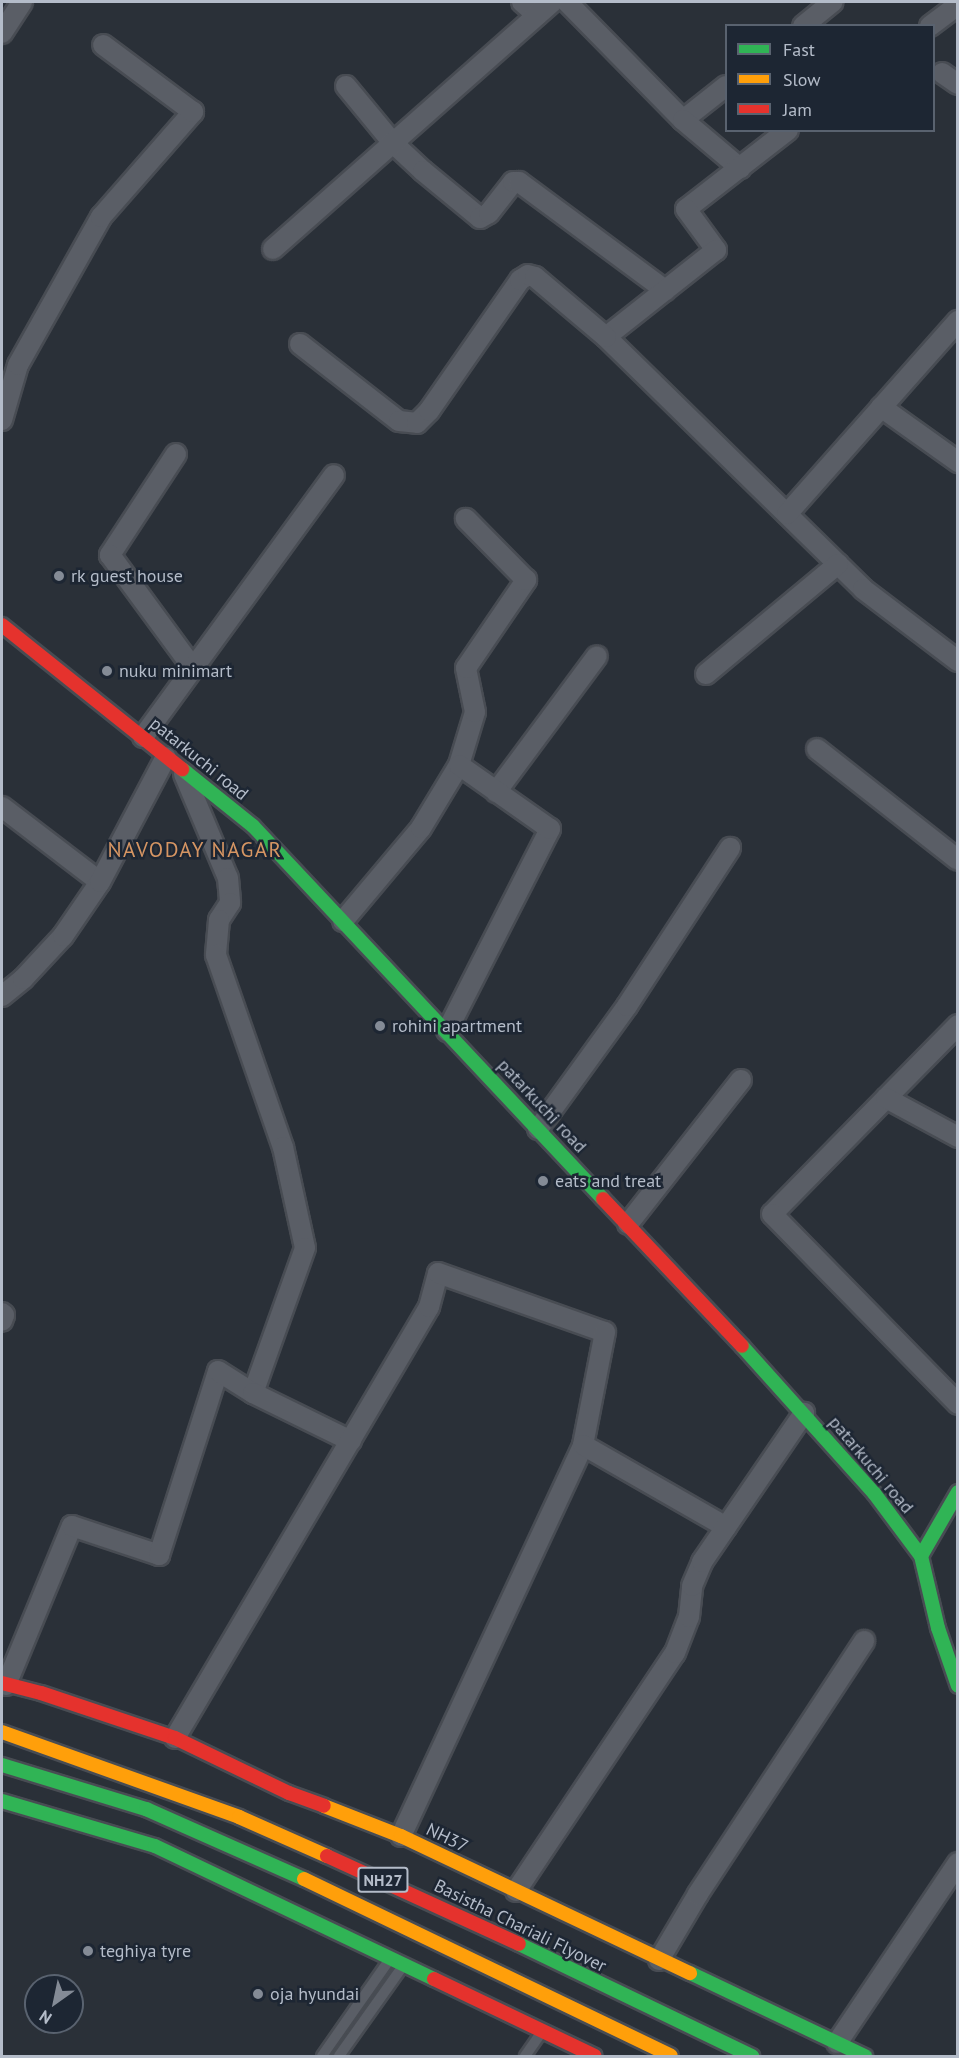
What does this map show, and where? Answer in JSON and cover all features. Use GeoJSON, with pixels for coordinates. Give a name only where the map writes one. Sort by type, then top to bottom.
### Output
{"type":"FeatureCollection","features":[{"type":"Feature","properties":{"kind":"main road","name":"patarkuchi road"},"geometry":{"type":"LineString","coordinates":[[2,625],[253,826],[804,1413],[874,1493],[921,1556],[950,1635],[957,1686]]}},
{"type":"Feature","properties":{"kind":"main road"},"geometry":{"type":"LineString","coordinates":[[921,1556],[957,1492]]}},
{"type":"Feature","properties":{"kind":"main road","name":"NH37"},"geometry":{"type":"LineString","coordinates":[[4,1684],[62,1700],[175,1738],[289,1793],[401,1836],[866,2056]]}},
{"type":"Feature","properties":{"kind":"main road","name":"Basistha Chariali Flyover"},"geometry":{"type":"LineString","coordinates":[[2,1732],[239,1817],[424,1899],[752,2056]]}},
{"type":"Feature","properties":{"kind":"main road","name":"NH27"},"geometry":{"type":"LineString","coordinates":[[2,1765],[146,1809],[200,1831],[671,2056]]}},
{"type":"Feature","properties":{"kind":"main road"},"geometry":{"type":"LineString","coordinates":[[2,1801],[155,1846],[405,1963],[595,2056]]}},
{"type":"Feature","properties":{"kind":"street"},"geometry":{"type":"LineString","coordinates":[[2,33],[22,2]]}},
{"type":"Feature","properties":{"kind":"street"},"geometry":{"type":"LineString","coordinates":[[522,2],[537,15]]}},
{"type":"Feature","properties":{"kind":"street"},"geometry":{"type":"LineString","coordinates":[[273,249],[552,2]]}},
{"type":"Feature","properties":{"kind":"street"},"geometry":{"type":"LineString","coordinates":[[567,2],[683,120],[740,168]]}},
{"type":"Feature","properties":{"kind":"street"},"geometry":{"type":"LineString","coordinates":[[805,24],[833,2]]}},
{"type":"Feature","properties":{"kind":"street"},"geometry":{"type":"LineString","coordinates":[[933,24],[957,5]]}},
{"type":"Feature","properties":{"kind":"street"},"geometry":{"type":"LineString","coordinates":[[2,420],[18,365],[101,217],[193,112],[103,45]]}},
{"type":"Feature","properties":{"kind":"street"},"geometry":{"type":"LineString","coordinates":[[346,86],[393,142],[423,171],[480,218],[484,218],[489,213],[513,182],[519,182],[665,290]]}},
{"type":"Feature","properties":{"kind":"street"},"geometry":{"type":"LineString","coordinates":[[683,120],[725,87]]}},
{"type":"Feature","properties":{"kind":"street"},"geometry":{"type":"LineString","coordinates":[[606,337],[716,250],[686,209],[785,132]]}},
{"type":"Feature","properties":{"kind":"street"},"geometry":{"type":"LineString","coordinates":[[300,344],[399,421],[417,423],[429,411],[520,280],[528,274],[535,277],[606,337],[863,589],[957,661]]}},
{"type":"Feature","properties":{"kind":"street"},"geometry":{"type":"LineString","coordinates":[[787,514],[957,321]]}},
{"type":"Feature","properties":{"kind":"street"},"geometry":{"type":"LineString","coordinates":[[881,407],[957,462]]}},
{"type":"Feature","properties":{"kind":"street"},"geometry":{"type":"LineString","coordinates":[[176,454],[110,555],[193,668]]}},
{"type":"Feature","properties":{"kind":"street"},"geometry":{"type":"LineString","coordinates":[[143,737],[334,475]]}},
{"type":"Feature","properties":{"kind":"street"},"geometry":{"type":"LineString","coordinates":[[343,921],[421,828],[459,765],[475,712],[466,668],[526,580],[466,519]]}},
{"type":"Feature","properties":{"kind":"street"},"geometry":{"type":"LineString","coordinates":[[706,674],[838,564]]}},
{"type":"Feature","properties":{"kind":"street"},"geometry":{"type":"LineString","coordinates":[[496,792],[597,656]]}},
{"type":"Feature","properties":{"kind":"street"},"geometry":{"type":"LineString","coordinates":[[817,749],[957,860]]}},
{"type":"Feature","properties":{"kind":"street"},"geometry":{"type":"LineString","coordinates":[[2,996],[23,979],[63,936],[100,882],[166,757]]}},
{"type":"Feature","properties":{"kind":"street"},"geometry":{"type":"LineString","coordinates":[[447,1031],[550,829],[459,765]]}},
{"type":"Feature","properties":{"kind":"street"},"geometry":{"type":"LineString","coordinates":[[182,769],[228,878],[230,903],[219,920],[216,955],[283,1147],[305,1248],[253,1393]]}},
{"type":"Feature","properties":{"kind":"street"},"geometry":{"type":"LineString","coordinates":[[2,807],[100,882]]}},
{"type":"Feature","properties":{"kind":"street"},"geometry":{"type":"LineString","coordinates":[[538,1129],[627,1006],[730,848]]}},
{"type":"Feature","properties":{"kind":"street"},"geometry":{"type":"LineString","coordinates":[[957,1025],[772,1214],[957,1404]]}},
{"type":"Feature","properties":{"kind":"street"},"geometry":{"type":"LineString","coordinates":[[628,1224],[741,1080]]}},
{"type":"Feature","properties":{"kind":"street"},"geometry":{"type":"LineString","coordinates":[[886,1098],[957,1137]]}},
{"type":"Feature","properties":{"kind":"street"},"geometry":{"type":"LineString","coordinates":[[175,1738],[429,1307],[438,1273],[604,1332],[582,1445],[401,1836]]}},
{"type":"Feature","properties":{"kind":"street"},"geometry":{"type":"LineString","coordinates":[[2,1313],[4,1315],[2,1321]]}},
{"type":"Feature","properties":{"kind":"street"},"geometry":{"type":"LineString","coordinates":[[4,1684],[72,1526],[159,1555],[218,1371],[253,1393],[351,1441]]}},
{"type":"Feature","properties":{"kind":"street"},"geometry":{"type":"LineString","coordinates":[[516,1891],[675,1653],[689,1617],[692,1586],[702,1562],[804,1413]]}},
{"type":"Feature","properties":{"kind":"street"},"geometry":{"type":"LineString","coordinates":[[582,1445],[726,1527]]}},
{"type":"Feature","properties":{"kind":"street"},"geometry":{"type":"LineString","coordinates":[[659,1960],[704,1884],[864,1641]]}},
{"type":"Feature","properties":{"kind":"street"},"geometry":{"type":"LineString","coordinates":[[837,2043],[957,1863]]}},
{"type":"Feature","properties":{"kind":"lane"},"geometry":{"type":"LineString","coordinates":[[322,2056],[392,1957]]}},
{"type":"Feature","properties":{"kind":"lane"},"geometry":{"type":"LineString","coordinates":[[339,2056],[405,1963]]}},
{"type":"Feature","properties":{"kind":"lane"},"geometry":{"type":"LineString","coordinates":[[525,2056],[542,2031]]}},
{"type":"Feature","properties":{"kind":"traffic: fast"},"geometry":{"type":"LineString","coordinates":[[182,769],[253,826],[603,1199]]}},
{"type":"Feature","properties":{"kind":"traffic: fast"},"geometry":{"type":"LineString","coordinates":[[742,1346],[874,1493],[921,1556],[938,1628],[958,1686]]}},
{"type":"Feature","properties":{"kind":"traffic: fast"},"geometry":{"type":"LineString","coordinates":[[921,1556],[958,1492]]}},
{"type":"Feature","properties":{"kind":"traffic: fast"},"geometry":{"type":"LineString","coordinates":[[2,1765],[146,1809],[304,1879]]}},
{"type":"Feature","properties":{"kind":"traffic: fast"},"geometry":{"type":"LineString","coordinates":[[2,1801],[155,1846],[434,1979]]}},
{"type":"Feature","properties":{"kind":"traffic: fast"},"geometry":{"type":"LineString","coordinates":[[519,1944],[752,2056]]}},
{"type":"Feature","properties":{"kind":"traffic: fast"},"geometry":{"type":"LineString","coordinates":[[690,1973],[865,2056]]}},
{"type":"Feature","properties":{"kind":"traffic: slow"},"geometry":{"type":"LineString","coordinates":[[2,1732],[239,1817],[327,1856]]}},
{"type":"Feature","properties":{"kind":"traffic: slow"},"geometry":{"type":"LineString","coordinates":[[324,1806],[401,1836],[690,1973]]}},
{"type":"Feature","properties":{"kind":"traffic: slow"},"geometry":{"type":"LineString","coordinates":[[304,1879],[671,2056]]}},
{"type":"Feature","properties":{"kind":"traffic: jam"},"geometry":{"type":"LineString","coordinates":[[2,625],[182,769]]}},
{"type":"Feature","properties":{"kind":"traffic: jam"},"geometry":{"type":"LineString","coordinates":[[603,1199],[742,1346]]}},
{"type":"Feature","properties":{"kind":"traffic: jam"},"geometry":{"type":"LineString","coordinates":[[2,1683],[41,1693],[175,1738],[289,1793],[324,1806]]}},
{"type":"Feature","properties":{"kind":"traffic: jam"},"geometry":{"type":"LineString","coordinates":[[327,1856],[519,1944]]}},
{"type":"Feature","properties":{"kind":"traffic: jam"},"geometry":{"type":"LineString","coordinates":[[434,1979],[595,2056]]}},
{"type":"Feature","properties":{"kind":"place","name":"rk guest house"},"geometry":{"type":"Point","coordinates":[59,576]}},
{"type":"Feature","properties":{"kind":"place","name":"nuku minimart"},"geometry":{"type":"Point","coordinates":[107,671]}},
{"type":"Feature","properties":{"kind":"place","name":"rohini apartment"},"geometry":{"type":"Point","coordinates":[380,1026]}},
{"type":"Feature","properties":{"kind":"place","name":"eats and treat"},"geometry":{"type":"Point","coordinates":[543,1181]}},
{"type":"Feature","properties":{"kind":"place","name":"teghiya tyre"},"geometry":{"type":"Point","coordinates":[88,1951]}},
{"type":"Feature","properties":{"kind":"place","name":"oja hyundai"},"geometry":{"type":"Point","coordinates":[258,1994]}},
{"type":"Feature","properties":{"kind":"district","name":"NAVODAY NAGAR"},"geometry":{"type":"Point","coordinates":[195,850]}}]}
